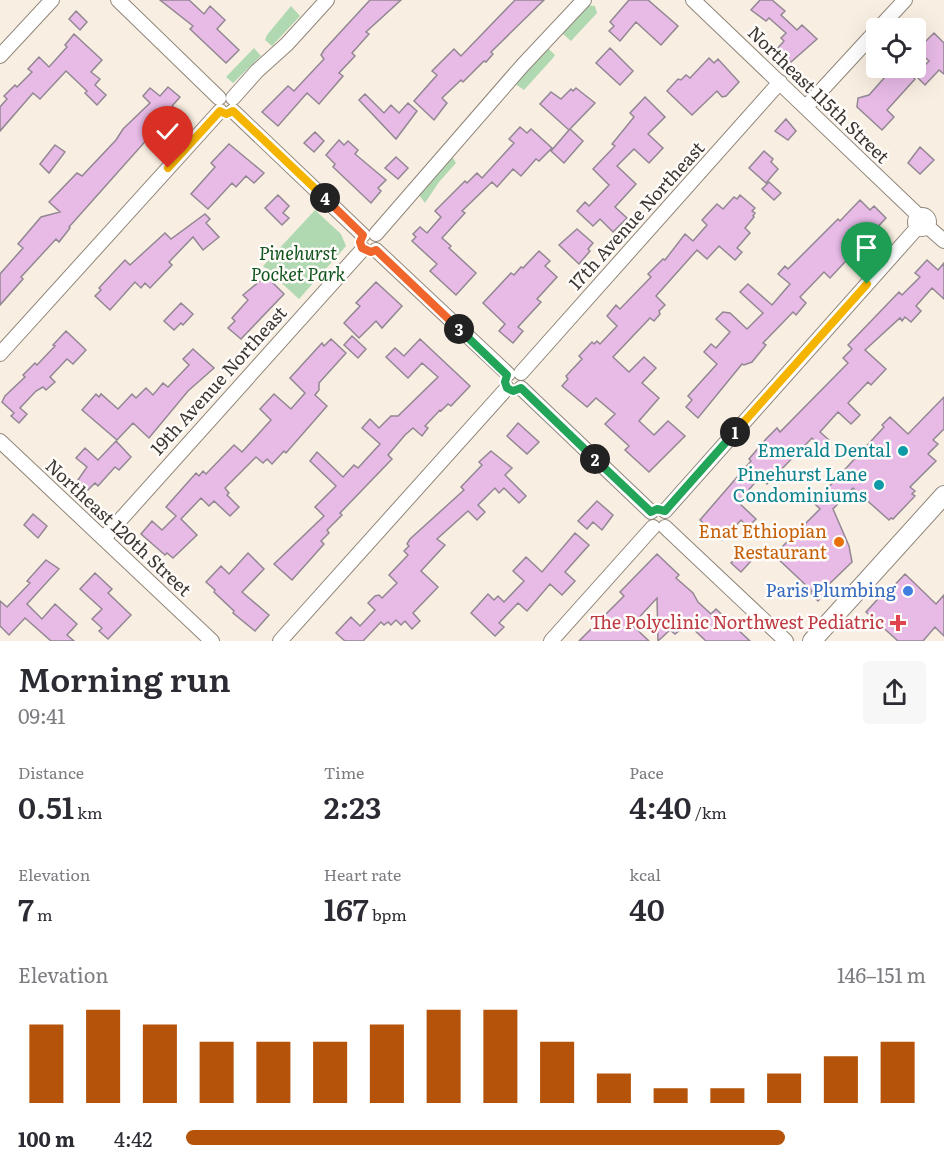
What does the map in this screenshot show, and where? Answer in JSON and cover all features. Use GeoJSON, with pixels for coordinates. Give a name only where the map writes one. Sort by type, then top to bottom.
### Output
{"type":"FeatureCollection","features":[{"type":"Feature","properties":{"kind":"street"},"geometry":{"type":"LineString","coordinates":[[0,56],[52,0]]}},
{"type":"Feature","properties":{"kind":"street"},"geometry":{"type":"LineString","coordinates":[[118,0],[226,104],[380,242],[370,250],[658,512],[669,518],[551,641]]}},
{"type":"Feature","properties":{"kind":"street"},"geometry":{"type":"LineString","coordinates":[[0,354],[226,104],[287,44],[327,0]]}},
{"type":"Feature","properties":{"kind":"street"},"geometry":{"type":"LineString","coordinates":[[370,235],[584,0]]}},
{"type":"Feature","properties":{"kind":"street","name":"Northeast 115th Street"},"geometry":{"type":"LineString","coordinates":[[693,0],[806,107],[921,224],[944,241]]}},
{"type":"Feature","properties":{"kind":"street"},"geometry":{"type":"LineString","coordinates":[[888,18],[905,0]]}},
{"type":"Feature","properties":{"kind":"street"},"geometry":{"type":"LineString","coordinates":[[806,107],[866,42]]}},
{"type":"Feature","properties":{"kind":"street","name":"17th Avenue Northeast"},"geometry":{"type":"LineString","coordinates":[[280,641],[780,82]]}},
{"type":"Feature","properties":{"kind":"street"},"geometry":{"type":"LineString","coordinates":[[658,512],[921,224]]}},
{"type":"Feature","properties":{"kind":"street","name":"19th Avenue Northeast"},"geometry":{"type":"LineString","coordinates":[[104,538],[370,250]]}},
{"type":"Feature","properties":{"kind":"street","name":"Northeast 120th Street"},"geometry":{"type":"LineString","coordinates":[[0,441],[212,641]]}},
{"type":"Feature","properties":{"kind":"street"},"geometry":{"type":"LineString","coordinates":[[814,641],[944,495]]}},
{"type":"Feature","properties":{"kind":"street"},"geometry":{"type":"LineString","coordinates":[[659,527],[786,641]]}},
{"type":"Feature","properties":{"kind":"green space"},"geometry":{"type":"Polygon","coordinates":[[[587,5],[595,6],[597,13],[571,41],[563,34],[563,31],[587,5]]]}},
{"type":"Feature","properties":{"kind":"green space"},"geometry":{"type":"Polygon","coordinates":[[[291,6],[300,16],[272,46],[265,40],[267,35],[291,6]]]}},
{"type":"Feature","properties":{"kind":"green space"},"geometry":{"type":"Polygon","coordinates":[[[254,48],[261,56],[233,83],[226,77],[254,48]]]}},
{"type":"Feature","properties":{"kind":"green space"},"geometry":{"type":"Polygon","coordinates":[[[548,48],[555,55],[524,90],[514,83],[548,48]]]}},
{"type":"Feature","properties":{"kind":"green space"},"geometry":{"type":"Polygon","coordinates":[[[452,156],[456,163],[425,203],[419,195],[422,189],[452,156]]]}},
{"type":"Feature","properties":{"kind":"green space","name":"Pinehurst Pocket Park"},"geometry":{"type":"Polygon","coordinates":[[[315,210],[341,234],[346,246],[299,299],[263,266],[315,210]]]}},
{"type":"Feature","properties":{"kind":"building"},"geometry":{"type":"Polygon","coordinates":[[[160,0],[189,0],[204,14],[210,6],[225,20],[217,29],[239,50],[226,63],[190,29],[193,26],[160,0]]]}},
{"type":"Feature","properties":{"kind":"building"},"geometry":{"type":"Polygon","coordinates":[[[370,0],[401,0],[366,32],[369,34],[352,53],[355,56],[339,73],[343,76],[319,104],[307,93],[278,126],[262,112],[288,86],[294,91],[324,59],[321,55],[324,50],[370,0]]]}},
{"type":"Feature","properties":{"kind":"building"},"geometry":{"type":"Polygon","coordinates":[[[515,0],[544,0],[491,52],[493,54],[486,62],[484,61],[463,82],[461,80],[442,98],[447,103],[434,120],[414,101],[437,75],[432,71],[454,49],[461,56],[515,0]]]}},
{"type":"Feature","properties":{"kind":"building"},"geometry":{"type":"Polygon","coordinates":[[[629,0],[648,0],[678,26],[661,45],[636,22],[620,41],[609,31],[614,26],[610,22],[629,0]]]}},
{"type":"Feature","properties":{"kind":"building"},"geometry":{"type":"Polygon","coordinates":[[[760,0],[772,0],[785,11],[781,15],[797,30],[802,25],[817,39],[791,62],[777,49],[784,41],[781,38],[786,33],[769,18],[766,21],[751,10],[760,0]]]}},
{"type":"Feature","properties":{"kind":"building"},"geometry":{"type":"Polygon","coordinates":[[[76,11],[87,22],[80,30],[69,19],[76,11]]]}},
{"type":"Feature","properties":{"kind":"building"},"geometry":{"type":"Polygon","coordinates":[[[934,33],[944,43],[944,74],[939,70],[925,85],[918,78],[926,78],[926,64],[929,61],[926,58],[926,41],[934,33]]]}},
{"type":"Feature","properties":{"kind":"building"},"geometry":{"type":"Polygon","coordinates":[[[74,34],[102,60],[91,72],[100,79],[95,85],[106,95],[97,105],[85,93],[87,91],[66,71],[40,99],[33,93],[0,131],[0,107],[7,99],[4,96],[32,72],[28,69],[39,57],[49,67],[67,47],[65,45],[74,34]]]}},
{"type":"Feature","properties":{"kind":"building"},"geometry":{"type":"Polygon","coordinates":[[[610,48],[633,71],[620,85],[596,63],[610,48]]]}},
{"type":"Feature","properties":{"kind":"building"},"geometry":{"type":"Polygon","coordinates":[[[709,58],[714,63],[718,59],[739,82],[726,96],[722,97],[717,91],[692,115],[667,91],[678,79],[681,80],[686,75],[690,78],[709,58]]]}},
{"type":"Feature","properties":{"kind":"building"},"geometry":{"type":"Polygon","coordinates":[[[884,78],[915,79],[887,110],[894,117],[882,130],[857,107],[858,98],[869,95],[884,78]]]}},
{"type":"Feature","properties":{"kind":"building"},"geometry":{"type":"Polygon","coordinates":[[[168,87],[180,97],[172,106],[175,108],[69,227],[59,242],[56,239],[21,277],[23,279],[0,305],[0,274],[23,248],[18,244],[41,217],[60,212],[49,202],[77,173],[82,176],[116,140],[123,129],[150,103],[143,96],[150,88],[160,96],[168,87]]]}},
{"type":"Feature","properties":{"kind":"building"},"geometry":{"type":"Polygon","coordinates":[[[576,88],[595,103],[570,129],[583,141],[564,163],[551,151],[569,130],[540,104],[551,92],[561,99],[571,89],[573,91],[576,88]]]}},
{"type":"Feature","properties":{"kind":"building"},"geometry":{"type":"Polygon","coordinates":[[[365,94],[384,113],[391,105],[399,113],[408,103],[417,111],[396,139],[359,100],[365,94]]]}},
{"type":"Feature","properties":{"kind":"building"},"geometry":{"type":"Polygon","coordinates":[[[645,97],[665,117],[648,134],[663,148],[649,163],[634,149],[617,166],[636,184],[615,207],[627,218],[613,232],[600,219],[593,226],[577,211],[585,202],[589,206],[609,185],[593,169],[615,146],[612,144],[634,117],[630,113],[645,97]]]}},
{"type":"Feature","properties":{"kind":"building"},"geometry":{"type":"Polygon","coordinates":[[[786,119],[796,131],[788,140],[775,131],[786,119]]]}},
{"type":"Feature","properties":{"kind":"building"},"geometry":{"type":"Polygon","coordinates":[[[520,127],[527,133],[531,129],[552,148],[539,161],[536,159],[521,176],[513,169],[497,187],[492,182],[462,211],[465,213],[442,238],[451,246],[449,248],[476,273],[456,295],[430,271],[437,264],[412,241],[416,237],[413,234],[420,227],[427,233],[441,217],[435,211],[465,181],[467,183],[477,173],[482,178],[514,143],[509,139],[520,127]]]}},
{"type":"Feature","properties":{"kind":"building"},"geometry":{"type":"Polygon","coordinates":[[[315,132],[324,141],[314,152],[304,143],[315,132]]]}},
{"type":"Feature","properties":{"kind":"building"},"geometry":{"type":"Polygon","coordinates":[[[339,140],[344,145],[348,141],[358,150],[355,154],[386,180],[378,188],[381,191],[371,203],[333,167],[335,164],[326,155],[339,140]]]}},
{"type":"Feature","properties":{"kind":"building"},"geometry":{"type":"Polygon","coordinates":[[[229,144],[264,173],[254,183],[246,176],[236,187],[232,183],[208,209],[191,194],[215,167],[211,163],[229,144]]]}},
{"type":"Feature","properties":{"kind":"building"},"geometry":{"type":"Polygon","coordinates":[[[55,145],[65,152],[49,173],[40,164],[55,145]]]}},
{"type":"Feature","properties":{"kind":"building"},"geometry":{"type":"Polygon","coordinates":[[[920,147],[934,160],[920,174],[908,163],[920,147]]]}},
{"type":"Feature","properties":{"kind":"building"},"geometry":{"type":"Polygon","coordinates":[[[764,151],[773,159],[771,162],[778,169],[766,183],[749,168],[764,151]]]}},
{"type":"Feature","properties":{"kind":"building"},"geometry":{"type":"Polygon","coordinates":[[[396,157],[408,168],[398,179],[385,168],[396,157]]]}},
{"type":"Feature","properties":{"kind":"building"},"geometry":{"type":"Polygon","coordinates":[[[769,182],[781,193],[774,200],[762,189],[769,182]]]}},
{"type":"Feature","properties":{"kind":"building"},"geometry":{"type":"Polygon","coordinates":[[[278,195],[289,206],[283,213],[289,218],[282,225],[265,208],[278,195]]]}},
{"type":"Feature","properties":{"kind":"building"},"geometry":{"type":"Polygon","coordinates":[[[740,195],[755,208],[752,211],[755,213],[754,217],[745,228],[750,233],[737,248],[742,252],[735,260],[719,246],[707,259],[697,250],[656,296],[665,305],[659,311],[660,314],[654,321],[650,318],[613,357],[629,372],[644,357],[656,368],[642,383],[659,398],[639,421],[654,435],[668,421],[685,436],[649,472],[625,450],[629,446],[605,424],[615,414],[596,398],[587,407],[562,386],[568,379],[566,376],[582,359],[579,356],[592,342],[594,344],[597,341],[600,344],[617,326],[607,316],[616,305],[620,309],[651,277],[648,274],[663,259],[665,260],[685,234],[693,241],[707,225],[702,220],[717,204],[723,209],[734,197],[737,199],[740,195]]]}},
{"type":"Feature","properties":{"kind":"building"},"geometry":{"type":"Polygon","coordinates":[[[860,200],[870,210],[874,206],[886,218],[830,278],[824,272],[800,297],[806,303],[796,315],[793,312],[763,343],[766,345],[752,362],[742,364],[698,418],[686,407],[692,400],[688,396],[717,364],[704,352],[711,344],[716,348],[730,332],[716,319],[723,312],[730,313],[747,329],[763,313],[740,292],[748,284],[772,305],[790,284],[778,274],[785,266],[788,269],[860,200]]]}},
{"type":"Feature","properties":{"kind":"building"},"geometry":{"type":"Polygon","coordinates":[[[205,214],[210,219],[206,223],[219,237],[203,250],[193,237],[169,262],[172,265],[150,288],[145,283],[141,288],[135,282],[110,310],[95,296],[101,290],[99,288],[125,260],[130,265],[165,233],[171,239],[205,214]]]}},
{"type":"Feature","properties":{"kind":"building"},"geometry":{"type":"Polygon","coordinates":[[[577,229],[593,243],[588,249],[590,251],[579,264],[559,245],[577,229]]]}},
{"type":"Feature","properties":{"kind":"building"},"geometry":{"type":"Polygon","coordinates":[[[539,251],[550,261],[545,266],[557,277],[537,299],[541,302],[518,327],[523,331],[513,343],[499,331],[505,324],[483,303],[511,273],[514,275],[521,267],[523,268],[539,251]]]}},
{"type":"Feature","properties":{"kind":"building"},"geometry":{"type":"Polygon","coordinates":[[[927,260],[938,270],[944,263],[944,299],[932,288],[916,306],[921,311],[911,322],[905,317],[902,321],[900,318],[865,350],[886,369],[871,385],[868,382],[848,403],[860,415],[851,424],[838,412],[820,432],[829,440],[822,448],[812,438],[767,484],[760,477],[738,502],[756,519],[748,527],[741,520],[722,540],[700,520],[751,461],[749,459],[766,439],[777,428],[780,432],[848,363],[843,358],[852,349],[848,345],[899,292],[902,295],[920,277],[915,273],[927,260]]]}},
{"type":"Feature","properties":{"kind":"building"},"geometry":{"type":"Polygon","coordinates":[[[266,276],[284,294],[241,339],[228,328],[235,321],[232,318],[248,300],[243,295],[266,276]]]}},
{"type":"Feature","properties":{"kind":"building"},"geometry":{"type":"Polygon","coordinates":[[[376,282],[402,306],[382,328],[376,321],[359,338],[344,323],[360,306],[356,303],[376,282]]]}},
{"type":"Feature","properties":{"kind":"building"},"geometry":{"type":"Polygon","coordinates":[[[181,303],[193,314],[183,325],[181,323],[174,330],[164,321],[181,303]]]}},
{"type":"Feature","properties":{"kind":"building"},"geometry":{"type":"Polygon","coordinates":[[[66,331],[86,350],[73,364],[67,359],[50,377],[55,382],[46,390],[43,387],[36,391],[20,408],[27,414],[19,423],[11,416],[14,413],[2,402],[5,396],[25,377],[23,375],[35,363],[37,365],[55,346],[53,345],[66,331]]]}},
{"type":"Feature","properties":{"kind":"building"},"geometry":{"type":"Polygon","coordinates":[[[352,336],[366,349],[358,358],[344,345],[352,336]]]}},
{"type":"Feature","properties":{"kind":"building"},"geometry":{"type":"Polygon","coordinates":[[[331,339],[346,353],[319,383],[319,390],[315,395],[327,406],[286,453],[284,451],[272,464],[267,459],[263,463],[256,457],[225,488],[229,493],[227,495],[239,507],[230,516],[214,501],[209,506],[201,498],[181,519],[197,535],[173,558],[167,553],[165,555],[141,534],[152,521],[162,530],[176,516],[166,507],[196,473],[199,476],[203,471],[206,474],[234,445],[242,452],[271,420],[260,409],[274,394],[291,409],[305,393],[290,378],[322,343],[324,346],[331,339]]]}},
{"type":"Feature","properties":{"kind":"building"},"geometry":{"type":"Polygon","coordinates":[[[420,339],[470,386],[451,406],[448,404],[440,410],[425,426],[428,428],[422,436],[413,428],[405,435],[388,455],[392,459],[340,513],[342,515],[327,530],[329,533],[321,541],[324,544],[292,580],[274,564],[324,516],[315,507],[336,486],[310,461],[317,452],[343,477],[354,465],[358,468],[380,444],[362,428],[370,419],[379,428],[391,416],[398,416],[438,377],[422,363],[408,378],[386,357],[395,348],[404,356],[420,339]]]}},
{"type":"Feature","properties":{"kind":"building"},"geometry":{"type":"Polygon","coordinates":[[[193,349],[214,368],[188,391],[149,438],[133,423],[117,440],[82,410],[96,394],[99,397],[101,394],[118,409],[132,394],[136,398],[146,388],[153,395],[163,383],[168,387],[189,365],[183,359],[193,349]]]}},
{"type":"Feature","properties":{"kind":"building"},"geometry":{"type":"Polygon","coordinates":[[[944,397],[944,429],[933,440],[938,444],[928,454],[936,461],[910,487],[915,491],[912,494],[915,496],[893,519],[889,520],[853,488],[833,509],[849,546],[852,562],[822,591],[825,593],[818,601],[810,593],[812,591],[774,555],[820,509],[814,503],[884,427],[882,425],[890,417],[908,434],[944,397]]]}},
{"type":"Feature","properties":{"kind":"building"},"geometry":{"type":"Polygon","coordinates":[[[518,423],[539,442],[527,454],[507,436],[518,423]]]}},
{"type":"Feature","properties":{"kind":"building"},"geometry":{"type":"Polygon","coordinates":[[[116,441],[131,457],[119,470],[115,467],[98,486],[95,483],[88,490],[78,480],[87,467],[76,458],[85,448],[98,460],[116,441]]]}},
{"type":"Feature","properties":{"kind":"building"},"geometry":{"type":"Polygon","coordinates":[[[491,451],[512,468],[505,475],[526,496],[519,503],[504,488],[499,493],[495,488],[478,505],[485,512],[477,520],[468,511],[437,539],[445,545],[421,571],[438,587],[413,613],[420,621],[412,629],[405,621],[401,625],[396,620],[391,625],[388,622],[384,625],[381,622],[363,641],[345,641],[336,633],[351,617],[360,626],[375,610],[368,603],[375,596],[379,595],[382,598],[397,583],[389,575],[408,555],[404,551],[409,546],[407,544],[410,539],[464,490],[461,487],[482,465],[479,462],[491,451]]]}},
{"type":"Feature","properties":{"kind":"building"},"geometry":{"type":"Polygon","coordinates":[[[597,501],[613,515],[602,530],[593,522],[587,529],[578,521],[597,501]]]}},
{"type":"Feature","properties":{"kind":"building"},"geometry":{"type":"Polygon","coordinates":[[[33,514],[47,526],[38,538],[24,525],[33,514]]]}},
{"type":"Feature","properties":{"kind":"building"},"geometry":{"type":"Polygon","coordinates":[[[575,533],[589,545],[565,572],[575,581],[562,595],[550,584],[527,611],[518,603],[499,623],[504,627],[495,636],[471,613],[488,594],[494,600],[498,596],[504,602],[524,581],[513,571],[526,557],[542,572],[575,533]]]}},
{"type":"Feature","properties":{"kind":"building"},"geometry":{"type":"Polygon","coordinates":[[[742,551],[751,561],[741,572],[731,563],[742,551]]]}},
{"type":"Feature","properties":{"kind":"building"},"geometry":{"type":"Polygon","coordinates":[[[248,553],[264,569],[242,592],[269,615],[255,631],[233,613],[234,611],[206,582],[221,566],[229,574],[248,553]]]}},
{"type":"Feature","properties":{"kind":"building"},"geometry":{"type":"Polygon","coordinates":[[[657,554],[679,575],[676,578],[693,593],[698,602],[711,614],[716,609],[750,641],[706,641],[688,624],[675,634],[670,630],[658,641],[657,598],[632,625],[649,641],[579,641],[624,596],[620,592],[657,554]]]}},
{"type":"Feature","properties":{"kind":"building"},"geometry":{"type":"Polygon","coordinates":[[[46,560],[59,569],[27,604],[42,619],[55,604],[77,624],[67,635],[74,641],[51,641],[25,618],[9,635],[0,626],[0,601],[7,607],[30,583],[27,581],[46,560]]]}},
{"type":"Feature","properties":{"kind":"building"},"geometry":{"type":"Polygon","coordinates":[[[95,573],[112,589],[108,593],[131,615],[108,639],[99,631],[102,628],[92,619],[102,609],[80,589],[95,573]]]}},
{"type":"Feature","properties":{"kind":"building"},"geometry":{"type":"Polygon","coordinates":[[[905,574],[936,604],[944,595],[944,636],[935,627],[923,641],[898,641],[866,612],[905,574]]]}},
{"type":"Feature","properties":{"kind":"place","name":"Emerald Dental"},"geometry":{"type":"Point","coordinates":[903,451]}},
{"type":"Feature","properties":{"kind":"place","name":"Pinehurst Lane Condominiums"},"geometry":{"type":"Point","coordinates":[879,485]}},
{"type":"Feature","properties":{"kind":"place","name":"Enat Ethiopian Restaurant"},"geometry":{"type":"Point","coordinates":[839,542]}},
{"type":"Feature","properties":{"kind":"place","name":"Paris Plumbing"},"geometry":{"type":"Point","coordinates":[908,591]}},
{"type":"Feature","properties":{"kind":"place","name":"The Polyclinic Northwest Pediatric"},"geometry":{"type":"Point","coordinates":[898,623]}},
{"type":"Feature","properties":{"kind":"route"},"geometry":{"type":"LineString","coordinates":[[168,168],[220,111],[226,114],[233,111],[363,235],[360,242],[365,251],[374,252],[376,250],[507,375],[505,382],[507,388],[516,391],[521,388],[651,512],[657,509],[665,511],[867,284]]}}]}
